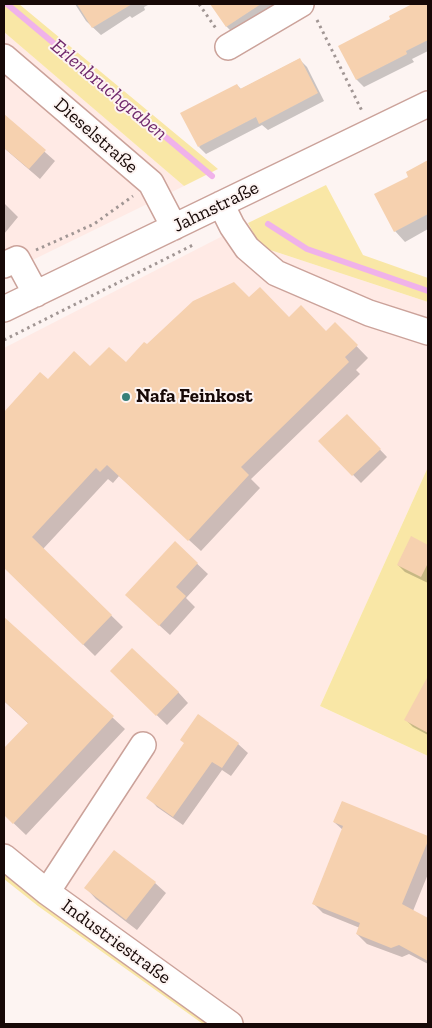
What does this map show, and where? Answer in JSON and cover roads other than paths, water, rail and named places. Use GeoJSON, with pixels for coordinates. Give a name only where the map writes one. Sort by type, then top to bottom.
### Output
{"type":"FeatureCollection","features":[{"type":"Feature","properties":{"kind":"street"},"geometry":{"type":"LineString","coordinates":[[228,47],[307,8]]}},
{"type":"Feature","properties":{"kind":"street","name":"Dieselstraße"},"geometry":{"type":"LineString","coordinates":[[4,57],[151,183],[174,228]]}},
{"type":"Feature","properties":{"kind":"street","name":"Jahnstraße"},"geometry":{"type":"LineString","coordinates":[[4,309],[428,104]]}},
{"type":"Feature","properties":{"kind":"street"},"geometry":{"type":"LineString","coordinates":[[222,204],[232,226],[247,248],[276,273],[369,313],[428,332]]}},
{"type":"Feature","properties":{"kind":"street"},"geometry":{"type":"LineString","coordinates":[[11,262],[36,294]]}},
{"type":"Feature","properties":{"kind":"street"},"geometry":{"type":"LineString","coordinates":[[47,892],[143,745]]}},
{"type":"Feature","properties":{"kind":"street","name":"Industriestraße"},"geometry":{"type":"LineString","coordinates":[[4,856],[47,892],[230,1024]]}},
{"type":"Feature","properties":{"kind":"waterway","name":"Erlenbruchgraben"},"geometry":{"type":"LineString","coordinates":[[7,4],[212,176]]}},
{"type":"Feature","properties":{"kind":"waterway","name":"Erlenbruchgraben"},"geometry":{"type":"LineString","coordinates":[[268,224],[307,249],[428,291]]}},
{"type":"Feature","properties":{"kind":"place","name":"Nafa Feinkost"},"geometry":{"type":"Point","coordinates":[126,397]}}]}
